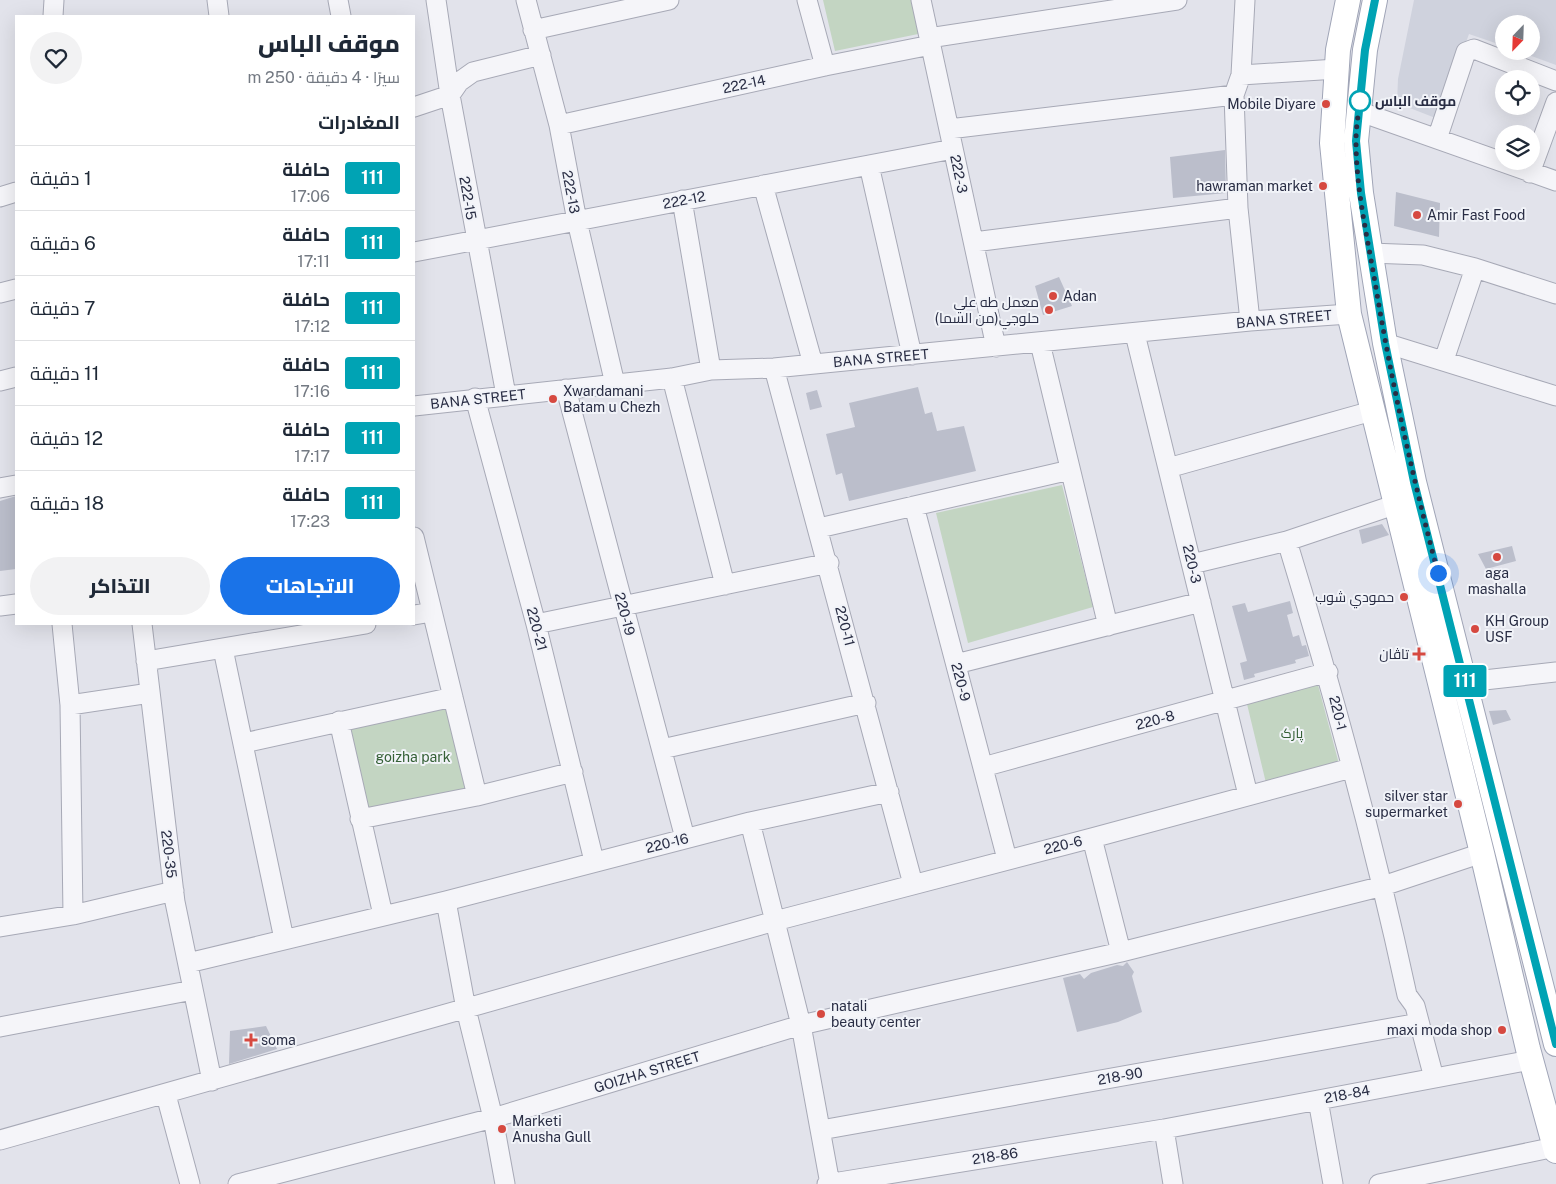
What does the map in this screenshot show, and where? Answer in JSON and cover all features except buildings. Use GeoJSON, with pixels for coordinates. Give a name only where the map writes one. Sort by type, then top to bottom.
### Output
{"type":"FeatureCollection","features":[{"type":"Feature","properties":{"kind":"main road"},"geometry":{"type":"LineString","coordinates":[[1348,0],[1338,50],[1332,143],[1349,314],[1372,411],[1466,682],[1556,1043]]}},
{"type":"Feature","properties":{"kind":"main road"},"geometry":{"type":"LineString","coordinates":[[1375,0],[1365,50],[1356,141],[1364,217],[1385,343],[1401,492],[1482,853],[1530,1054],[1555,1149]]}},
{"type":"Feature","properties":{"kind":"main road"},"geometry":{"type":"LineString","coordinates":[[1339,219],[1364,217]]}},
{"type":"Feature","properties":{"kind":"street"},"geometry":{"type":"LineString","coordinates":[[53,15],[54,0]]}},
{"type":"Feature","properties":{"kind":"street"},"geometry":{"type":"LineString","coordinates":[[217,0],[219,15]]}},
{"type":"Feature","properties":{"kind":"street"},"geometry":{"type":"LineString","coordinates":[[338,0],[341,15]]}},
{"type":"Feature","properties":{"kind":"street","name":"222-15"},"geometry":{"type":"LineString","coordinates":[[436,0],[475,240],[506,395]]}},
{"type":"Feature","properties":{"kind":"street","name":"222-13"},"geometry":{"type":"LineString","coordinates":[[526,0],[558,125],[577,221],[615,384]]}},
{"type":"Feature","properties":{"kind":"street"},"geometry":{"type":"LineString","coordinates":[[533,30],[669,0]]}},
{"type":"Feature","properties":{"kind":"street"},"geometry":{"type":"LineString","coordinates":[[807,0],[825,66]]}},
{"type":"Feature","properties":{"kind":"street","name":"222-3"},"geometry":{"type":"LineString","coordinates":[[921,0],[996,347]]}},
{"type":"Feature","properties":{"kind":"street","name":"222-14"},"geometry":{"type":"LineString","coordinates":[[558,125],[930,42],[1177,0]]}},
{"type":"Feature","properties":{"kind":"street"},"geometry":{"type":"LineString","coordinates":[[1245,0],[1242,74],[1234,95],[1238,208],[1250,321]]}},
{"type":"Feature","properties":{"kind":"street"},"geometry":{"type":"LineString","coordinates":[[1437,139],[1466,52],[1474,50],[1556,81]]}},
{"type":"Feature","properties":{"kind":"street"},"geometry":{"type":"LineString","coordinates":[[415,107],[450,95],[459,82],[473,72],[541,56]]}},
{"type":"Feature","properties":{"kind":"street"},"geometry":{"type":"LineString","coordinates":[[1242,74],[1337,69]]}},
{"type":"Feature","properties":{"kind":"street"},"geometry":{"type":"LineString","coordinates":[[949,129],[1234,95]]}},
{"type":"Feature","properties":{"kind":"street"},"geometry":{"type":"LineString","coordinates":[[1530,173],[1556,102]]}},
{"type":"Feature","properties":{"kind":"street"},"geometry":{"type":"LineString","coordinates":[[1358,111],[1556,181]]}},
{"type":"Feature","properties":{"kind":"street","name":"222-12"},"geometry":{"type":"LineString","coordinates":[[415,252],[953,149]]}},
{"type":"Feature","properties":{"kind":"street"},"geometry":{"type":"LineString","coordinates":[[870,165],[912,355]]}},
{"type":"Feature","properties":{"kind":"street"},"geometry":{"type":"LineString","coordinates":[[763,185],[813,364]]}},
{"type":"Feature","properties":{"kind":"street"},"geometry":{"type":"LineString","coordinates":[[0,197],[15,192]]}},
{"type":"Feature","properties":{"kind":"street"},"geometry":{"type":"LineString","coordinates":[[682,200],[711,370]]}},
{"type":"Feature","properties":{"kind":"street"},"geometry":{"type":"LineString","coordinates":[[974,242],[1238,208]]}},
{"type":"Feature","properties":{"kind":"street"},"geometry":{"type":"LineString","coordinates":[[1370,253],[1423,255],[1475,268],[1556,294]]}},
{"type":"Feature","properties":{"kind":"street"},"geometry":{"type":"LineString","coordinates":[[1444,360],[1475,268]]}},
{"type":"Feature","properties":{"kind":"street"},"geometry":{"type":"LineString","coordinates":[[0,293],[15,289]]}},
{"type":"Feature","properties":{"kind":"street","name":"BANA STREET"},"geometry":{"type":"LineString","coordinates":[[415,406],[672,378],[711,370],[774,368],[1136,334],[1250,321],[1349,314]]}},
{"type":"Feature","properties":{"kind":"street","name":"220-3"},"geometry":{"type":"LineString","coordinates":[[1136,334],[1248,795]]}},
{"type":"Feature","properties":{"kind":"street"},"geometry":{"type":"LineString","coordinates":[[1040,343],[1108,626]]}},
{"type":"Feature","properties":{"kind":"street"},"geometry":{"type":"LineString","coordinates":[[1385,343],[1556,396]]}},
{"type":"Feature","properties":{"kind":"street","name":"220-11"},"geometry":{"type":"LineString","coordinates":[[774,368],[829,563],[913,884]]}},
{"type":"Feature","properties":{"kind":"street"},"geometry":{"type":"LineString","coordinates":[[0,381],[15,377]]}},
{"type":"Feature","properties":{"kind":"street"},"geometry":{"type":"LineString","coordinates":[[672,378],[725,585]]}},
{"type":"Feature","properties":{"kind":"street","name":"220-19"},"geometry":{"type":"LineString","coordinates":[[566,389],[685,838]]}},
{"type":"Feature","properties":{"kind":"street","name":"220-21"},"geometry":{"type":"LineString","coordinates":[[476,398],[536,624],[594,861]]}},
{"type":"Feature","properties":{"kind":"street"},"geometry":{"type":"LineString","coordinates":[[1168,468],[1372,411]]}},
{"type":"Feature","properties":{"kind":"street"},"geometry":{"type":"LineString","coordinates":[[819,528],[1070,470]]}},
{"type":"Feature","properties":{"kind":"street"},"geometry":{"type":"LineString","coordinates":[[0,488],[15,485]]}},
{"type":"Feature","properties":{"kind":"street"},"geometry":{"type":"LineString","coordinates":[[1192,564],[1287,542],[1401,492]]}},
{"type":"Feature","properties":{"kind":"street","name":"220-9"},"geometry":{"type":"LineString","coordinates":[[914,506],[1007,859]]}},
{"type":"Feature","properties":{"kind":"street","name":"220-1"},"geometry":{"type":"LineString","coordinates":[[1287,542],[1328,672],[1351,768],[1383,886],[1407,996],[1415,1006],[1434,1078]]}},
{"type":"Feature","properties":{"kind":"street"},"geometry":{"type":"LineString","coordinates":[[415,546],[423,614],[453,697],[477,796]]}},
{"type":"Feature","properties":{"kind":"street"},"geometry":{"type":"LineString","coordinates":[[536,624],[829,563]]}},
{"type":"Feature","properties":{"kind":"street"},"geometry":{"type":"LineString","coordinates":[[956,664],[1201,602]]}},
{"type":"Feature","properties":{"kind":"street"},"geometry":{"type":"LineString","coordinates":[[0,606],[15,604]]}},
{"type":"Feature","properties":{"kind":"street"},"geometry":{"type":"LineString","coordinates":[[62,625],[70,705],[73,916]]}},
{"type":"Feature","properties":{"kind":"street","name":"220-35"},"geometry":{"type":"LineString","coordinates":[[142,625],[174,891],[212,1081]]}},
{"type":"Feature","properties":{"kind":"street"},"geometry":{"type":"LineString","coordinates":[[146,661],[360,625]]}},
{"type":"Feature","properties":{"kind":"street"},"geometry":{"type":"LineString","coordinates":[[222,649],[244,743],[284,939]]}},
{"type":"Feature","properties":{"kind":"street","name":"220-8"},"geometry":{"type":"LineString","coordinates":[[983,767],[1328,672]]}},
{"type":"Feature","properties":{"kind":"street"},"geometry":{"type":"LineString","coordinates":[[1466,682],[1556,672]]}},
{"type":"Feature","properties":{"kind":"street"},"geometry":{"type":"LineString","coordinates":[[70,705],[150,693]]}},
{"type":"Feature","properties":{"kind":"street"},"geometry":{"type":"LineString","coordinates":[[244,743],[453,697]]}},
{"type":"Feature","properties":{"kind":"street"},"geometry":{"type":"LineString","coordinates":[[662,749],[866,703]]}},
{"type":"Feature","properties":{"kind":"street"},"geometry":{"type":"LineString","coordinates":[[339,722],[383,915]]}},
{"type":"Feature","properties":{"kind":"street","name":"220-6"},"geometry":{"type":"LineString","coordinates":[[0,1140],[136,1101],[166,1095],[775,921],[1351,768]]}},
{"type":"Feature","properties":{"kind":"street"},"geometry":{"type":"LineString","coordinates":[[360,819],[477,796],[573,772]]}},
{"type":"Feature","properties":{"kind":"street","name":"220-16"},"geometry":{"type":"LineString","coordinates":[[188,963],[446,901],[750,822],[889,792]]}},
{"type":"Feature","properties":{"kind":"street"},"geometry":{"type":"LineString","coordinates":[[750,822],[801,1025],[829,1184]]}},
{"type":"Feature","properties":{"kind":"street"},"geometry":{"type":"LineString","coordinates":[[1092,838],[1121,952]]}},
{"type":"Feature","properties":{"kind":"street","name":"GOIZHA STREET"},"geometry":{"type":"LineString","coordinates":[[238,1184],[493,1118],[801,1025],[1121,952],[1383,886],[1482,853]]}},
{"type":"Feature","properties":{"kind":"street"},"geometry":{"type":"LineString","coordinates":[[0,927],[73,916],[174,891]]}},
{"type":"Feature","properties":{"kind":"street"},"geometry":{"type":"LineString","coordinates":[[446,901],[466,1009],[493,1118],[505,1184]]}},
{"type":"Feature","properties":{"kind":"street"},"geometry":{"type":"LineString","coordinates":[[0,1027],[193,990]]}},
{"type":"Feature","properties":{"kind":"street","name":"218-90"},"geometry":{"type":"LineString","coordinates":[[820,1130],[1419,1023]]}},
{"type":"Feature","properties":{"kind":"street","name":"218-84"},"geometry":{"type":"LineString","coordinates":[[1164,1129],[1434,1078],[1530,1054],[1556,1043]]}},
{"type":"Feature","properties":{"kind":"street"},"geometry":{"type":"LineString","coordinates":[[166,1095],[190,1184]]}},
{"type":"Feature","properties":{"kind":"street"},"geometry":{"type":"LineString","coordinates":[[1318,1100],[1333,1184]]}},
{"type":"Feature","properties":{"kind":"street"},"geometry":{"type":"LineString","coordinates":[[1164,1129],[1173,1184]]}},
{"type":"Feature","properties":{"kind":"street","name":"218-86"},"geometry":{"type":"LineString","coordinates":[[829,1184],[1164,1129]]}},
{"type":"Feature","properties":{"kind":"street"},"geometry":{"type":"LineString","coordinates":[[1386,1184],[1555,1149]]}},
{"type":"Feature","properties":{"kind":"shaded area"},"geometry":{"type":"Polygon","coordinates":[[[1414,0],[1556,0],[1556,65],[1540,59],[1540,15],[1495,15],[1495,43],[1469,34],[1438,119],[1397,103],[1398,79],[1414,0]]]}},
{"type":"Feature","properties":{"kind":"green space"},"geometry":{"type":"Polygon","coordinates":[[[823,0],[916,0],[923,33],[835,51],[823,0]]]}},
{"type":"Feature","properties":{"kind":"green space"},"geometry":{"type":"Polygon","coordinates":[[[1062,485],[1093,607],[968,643],[936,513],[1062,485]]]}},
{"type":"Feature","properties":{"kind":"green space","name":"پارک"},"geometry":{"type":"Polygon","coordinates":[[[1318,685],[1339,764],[1266,783],[1247,704],[1318,685]]]}},
{"type":"Feature","properties":{"kind":"green space","name":"goizha park"},"geometry":{"type":"Polygon","coordinates":[[[453,697],[477,796],[360,819],[339,721],[453,697]]]}},
{"type":"Feature","properties":{"kind":"bus line","name":"111"},"geometry":{"type":"LineString","coordinates":[[1375,0],[1365,50],[1356,141],[1361,193],[1385,343],[1399,402],[1414,482],[1556,1044]]}},
{"type":"Feature","properties":{"kind":"place","name":"موقف الباس"},"geometry":{"type":"Point","coordinates":[1360,101]}},
{"type":"Feature","properties":{"kind":"place","name":"Mobile Diyare"},"geometry":{"type":"Point","coordinates":[1326,104]}},
{"type":"Feature","properties":{"kind":"place","name":"hawraman market"},"geometry":{"type":"Point","coordinates":[1323,186]}},
{"type":"Feature","properties":{"kind":"place","name":"Amir Fast Food"},"geometry":{"type":"Point","coordinates":[1417,215]}},
{"type":"Feature","properties":{"kind":"place","name":"Adan"},"geometry":{"type":"Point","coordinates":[1053,296]}},
{"type":"Feature","properties":{"kind":"place","name":"معمل طه علي حلوجي(من السما)"},"geometry":{"type":"Point","coordinates":[1049,310]}},
{"type":"Feature","properties":{"kind":"place","name":"Xwardamani Batam u Chezh"},"geometry":{"type":"Point","coordinates":[553,399]}},
{"type":"Feature","properties":{"kind":"place","name":"aga mashalla"},"geometry":{"type":"Point","coordinates":[1497,557]}},
{"type":"Feature","properties":{"kind":"place","name":"حمودي شوب"},"geometry":{"type":"Point","coordinates":[1404,597]}},
{"type":"Feature","properties":{"kind":"place","name":"KH Group USF"},"geometry":{"type":"Point","coordinates":[1475,629]}},
{"type":"Feature","properties":{"kind":"place","name":"تاڤان"},"geometry":{"type":"Point","coordinates":[1419,654]}},
{"type":"Feature","properties":{"kind":"place","name":"silver star supermarket"},"geometry":{"type":"Point","coordinates":[1458,804]}},
{"type":"Feature","properties":{"kind":"place","name":"natali beauty center"},"geometry":{"type":"Point","coordinates":[821,1014]}},
{"type":"Feature","properties":{"kind":"place","name":"maxi moda shop"},"geometry":{"type":"Point","coordinates":[1502,1030]}},
{"type":"Feature","properties":{"kind":"place","name":"soma"},"geometry":{"type":"Point","coordinates":[251,1040]}},
{"type":"Feature","properties":{"kind":"place","name":"Marketi Anusha Gull"},"geometry":{"type":"Point","coordinates":[502,1129]}},
{"type":"Feature","properties":{"kind":"route"},"geometry":{"type":"LineString","coordinates":[[1360,101],[1360,96],[1356,141],[1370,253],[1385,343],[1399,402],[1414,482],[1438,573]]}}]}
